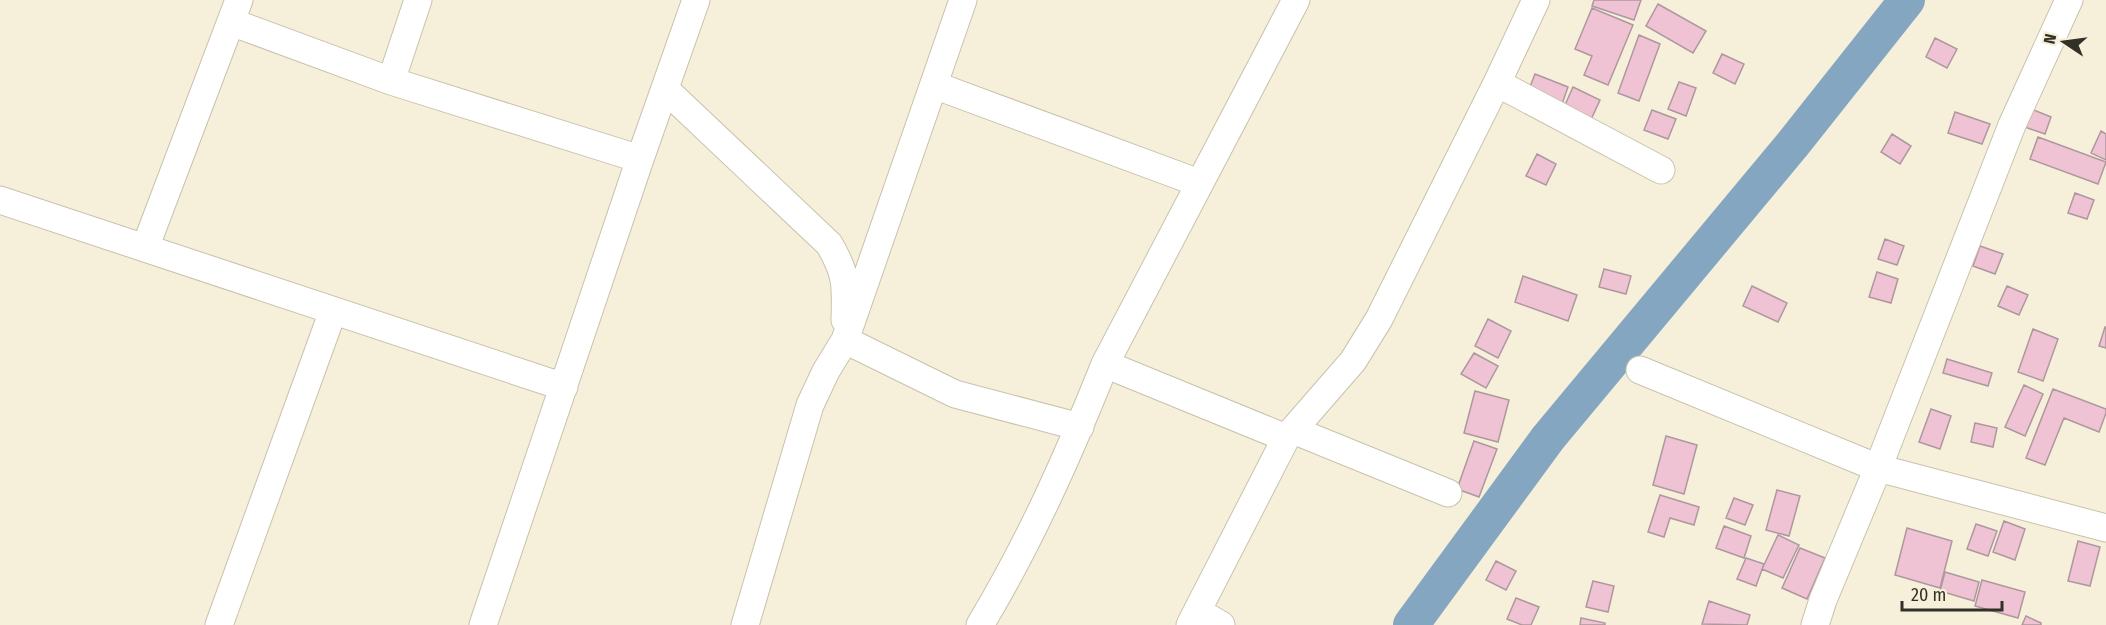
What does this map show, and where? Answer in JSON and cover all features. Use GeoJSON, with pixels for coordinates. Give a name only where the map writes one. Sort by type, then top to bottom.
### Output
{"type":"FeatureCollection","features":[{"type":"Feature","properties":{"kind":"street"},"geometry":{"type":"LineString","coordinates":[[391,81],[418,0]]}},
{"type":"Feature","properties":{"kind":"street"},"geometry":{"type":"LineString","coordinates":[[483,625],[696,0]]}},
{"type":"Feature","properties":{"kind":"street"},"geometry":{"type":"LineString","coordinates":[[745,625],[810,405],[826,371],[845,340],[963,0]]}},
{"type":"Feature","properties":{"kind":"street"},"geometry":{"type":"LineString","coordinates":[[980,625],[1022,551],[1080,427],[1105,364],[1296,0]]}},
{"type":"Feature","properties":{"kind":"street"},"geometry":{"type":"LineString","coordinates":[[1221,625],[1193,618],[1290,434],[1353,361],[1379,320],[1536,0]]}},
{"type":"Feature","properties":{"kind":"street"},"geometry":{"type":"LineString","coordinates":[[1815,625],[2012,125],[2069,0]]}},
{"type":"Feature","properties":{"kind":"street"},"geometry":{"type":"LineString","coordinates":[[145,248],[235,11],[391,81],[640,159]]}},
{"type":"Feature","properties":{"kind":"street"},"geometry":{"type":"LineString","coordinates":[[1497,83],[1660,170]]}},
{"type":"Feature","properties":{"kind":"street"},"geometry":{"type":"LineString","coordinates":[[934,85],[1199,183]]}},
{"type":"Feature","properties":{"kind":"street"},"geometry":{"type":"LineString","coordinates":[[666,89],[829,244],[841,264],[846,287],[845,340]]}},
{"type":"Feature","properties":{"kind":"street"},"geometry":{"type":"LineString","coordinates":[[0,200],[564,387]]}},
{"type":"Feature","properties":{"kind":"street"},"geometry":{"type":"LineString","coordinates":[[219,625],[333,311]]}},
{"type":"Feature","properties":{"kind":"street"},"geometry":{"type":"LineString","coordinates":[[845,340],[955,394],[1080,427]]}},
{"type":"Feature","properties":{"kind":"street"},"geometry":{"type":"LineString","coordinates":[[1105,364],[1448,493]]}},
{"type":"Feature","properties":{"kind":"street"},"geometry":{"type":"LineString","coordinates":[[1640,370],[1878,468],[2106,528]]}},
{"type":"Feature","properties":{"kind":"building"},"geometry":{"type":"Polygon","coordinates":[[[1594,0],[1641,0],[1634,20],[1592,6],[1594,0]]]}},
{"type":"Feature","properties":{"kind":"building"},"geometry":{"type":"Polygon","coordinates":[[[1658,4],[1706,31],[1693,53],[1646,26],[1658,4]]]}},
{"type":"Feature","properties":{"kind":"building"},"geometry":{"type":"Polygon","coordinates":[[[1592,8],[1633,25],[1608,85],[1584,75],[1592,56],[1575,49],[1592,8]]]}},
{"type":"Feature","properties":{"kind":"building"},"geometry":{"type":"Polygon","coordinates":[[[1639,35],[1660,44],[1639,101],[1618,93],[1639,35]]]}},
{"type":"Feature","properties":{"kind":"building"},"geometry":{"type":"Polygon","coordinates":[[[1935,38],[1957,49],[1947,68],[1926,57],[1935,38]]]}},
{"type":"Feature","properties":{"kind":"building"},"geometry":{"type":"Polygon","coordinates":[[[1722,54],[1744,64],[1735,84],[1713,73],[1722,54]]]}},
{"type":"Feature","properties":{"kind":"building"},"geometry":{"type":"Polygon","coordinates":[[[1535,74],[1568,87],[1561,107],[1527,94],[1535,74]]]}},
{"type":"Feature","properties":{"kind":"building"},"geometry":{"type":"Polygon","coordinates":[[[1679,82],[1696,88],[1686,116],[1668,109],[1679,82]]]}},
{"type":"Feature","properties":{"kind":"building"},"geometry":{"type":"Polygon","coordinates":[[[1573,87],[1600,100],[1588,126],[1561,114],[1573,87]]]}},
{"type":"Feature","properties":{"kind":"building"},"geometry":{"type":"Polygon","coordinates":[[[2029,108],[2051,117],[2045,134],[2022,126],[2029,108]]]}},
{"type":"Feature","properties":{"kind":"building"},"geometry":{"type":"Polygon","coordinates":[[[1652,110],[1676,119],[1668,139],[1644,130],[1652,110]]]}},
{"type":"Feature","properties":{"kind":"building"},"geometry":{"type":"Polygon","coordinates":[[[1955,112],[1990,124],[1982,144],[1948,133],[1955,112]]]}},
{"type":"Feature","properties":{"kind":"building"},"geometry":{"type":"Polygon","coordinates":[[[2101,131],[2106,134],[2106,160],[2091,153],[2101,131]]]}},
{"type":"Feature","properties":{"kind":"building"},"geometry":{"type":"Polygon","coordinates":[[[1892,134],[1911,146],[1900,164],[1881,152],[1892,134]]]}},
{"type":"Feature","properties":{"kind":"building"},"geometry":{"type":"Polygon","coordinates":[[[2038,137],[2106,162],[2098,184],[2030,159],[2038,137]]]}},
{"type":"Feature","properties":{"kind":"building"},"geometry":{"type":"Polygon","coordinates":[[[1537,154],[1556,164],[1546,185],[1526,176],[1537,154]]]}},
{"type":"Feature","properties":{"kind":"building"},"geometry":{"type":"Polygon","coordinates":[[[2075,193],[2094,200],[2087,219],[2068,213],[2075,193]]]}},
{"type":"Feature","properties":{"kind":"building"},"geometry":{"type":"Polygon","coordinates":[[[1885,239],[1904,246],[1897,265],[1878,259],[1885,239]]]}},
{"type":"Feature","properties":{"kind":"building"},"geometry":{"type":"Polygon","coordinates":[[[1980,246],[2003,254],[1995,274],[1973,266],[1980,246]]]}},
{"type":"Feature","properties":{"kind":"building"},"geometry":{"type":"Polygon","coordinates":[[[1604,269],[1631,276],[1626,294],[1599,287],[1604,269]]]}},
{"type":"Feature","properties":{"kind":"building"},"geometry":{"type":"Polygon","coordinates":[[[1877,272],[1898,279],[1891,303],[1869,297],[1877,272]]]}},
{"type":"Feature","properties":{"kind":"building"},"geometry":{"type":"Polygon","coordinates":[[[1523,276],[1577,295],[1568,321],[1515,302],[1523,276]]]}},
{"type":"Feature","properties":{"kind":"building"},"geometry":{"type":"Polygon","coordinates":[[[1752,286],[1787,303],[1778,322],[1743,306],[1752,286]]]}},
{"type":"Feature","properties":{"kind":"building"},"geometry":{"type":"Polygon","coordinates":[[[2007,286],[2028,295],[2019,315],[1998,306],[2007,286]]]}},
{"type":"Feature","properties":{"kind":"building"},"geometry":{"type":"Polygon","coordinates":[[[1488,319],[1511,331],[1498,358],[1475,346],[1488,319]]]}},
{"type":"Feature","properties":{"kind":"building"},"geometry":{"type":"Polygon","coordinates":[[[2106,327],[2106,348],[2099,346],[2106,327]]]}},
{"type":"Feature","properties":{"kind":"building"},"geometry":{"type":"Polygon","coordinates":[[[2033,329],[2058,339],[2043,381],[2018,372],[2033,329]]]}},
{"type":"Feature","properties":{"kind":"building"},"geometry":{"type":"Polygon","coordinates":[[[1474,353],[1498,366],[1486,388],[1461,374],[1474,353]]]}},
{"type":"Feature","properties":{"kind":"building"},"geometry":{"type":"Polygon","coordinates":[[[1947,359],[1992,373],[1988,386],[1943,373],[1947,359]]]}},
{"type":"Feature","properties":{"kind":"building"},"geometry":{"type":"Polygon","coordinates":[[[2024,385],[2043,394],[2025,436],[2005,427],[2024,385]]]}},
{"type":"Feature","properties":{"kind":"building"},"geometry":{"type":"Polygon","coordinates":[[[2053,389],[2106,409],[2106,413],[2099,432],[2064,418],[2045,465],[2026,458],[2053,389]]]}},
{"type":"Feature","properties":{"kind":"building"},"geometry":{"type":"Polygon","coordinates":[[[1475,391],[1509,400],[1498,442],[1464,433],[1475,391]]]}},
{"type":"Feature","properties":{"kind":"building"},"geometry":{"type":"Polygon","coordinates":[[[1931,409],[1951,416],[1940,449],[1919,442],[1931,409]]]}},
{"type":"Feature","properties":{"kind":"building"},"geometry":{"type":"Polygon","coordinates":[[[1975,423],[1997,428],[1993,447],[1971,442],[1975,423]]]}},
{"type":"Feature","properties":{"kind":"building"},"geometry":{"type":"Polygon","coordinates":[[[1666,436],[1697,445],[1684,494],[1653,485],[1666,436]]]}},
{"type":"Feature","properties":{"kind":"building"},"geometry":{"type":"Polygon","coordinates":[[[1474,441],[1497,449],[1479,497],[1457,489],[1474,441]]]}},
{"type":"Feature","properties":{"kind":"building"},"geometry":{"type":"Polygon","coordinates":[[[1777,490],[1800,496],[1789,536],[1766,530],[1777,490]]]}},
{"type":"Feature","properties":{"kind":"building"},"geometry":{"type":"Polygon","coordinates":[[[1660,495],[1699,507],[1694,525],[1670,518],[1664,537],[1648,532],[1660,495]]]}},
{"type":"Feature","properties":{"kind":"building"},"geometry":{"type":"Polygon","coordinates":[[[1734,498],[1753,505],[1745,525],[1726,518],[1734,498]]]}},
{"type":"Feature","properties":{"kind":"building"},"geometry":{"type":"Polygon","coordinates":[[[2004,521],[2025,529],[2015,560],[1993,552],[2004,521]]]}},
{"type":"Feature","properties":{"kind":"building"},"geometry":{"type":"Polygon","coordinates":[[[1976,524],[1997,531],[1988,556],[1967,549],[1976,524]]]}},
{"type":"Feature","properties":{"kind":"building"},"geometry":{"type":"Polygon","coordinates":[[[1724,526],[1751,536],[1744,558],[1716,548],[1724,526]]]}},
{"type":"Feature","properties":{"kind":"building"},"geometry":{"type":"Polygon","coordinates":[[[1907,528],[1952,541],[1940,588],[1895,575],[1907,528]]]}},
{"type":"Feature","properties":{"kind":"building"},"geometry":{"type":"Polygon","coordinates":[[[1778,535],[1799,545],[1783,578],[1762,569],[1778,535]]]}},
{"type":"Feature","properties":{"kind":"building"},"geometry":{"type":"Polygon","coordinates":[[[2078,541],[2100,547],[2090,586],[2068,581],[2078,541]]]}},
{"type":"Feature","properties":{"kind":"building"},"geometry":{"type":"Polygon","coordinates":[[[1800,548],[1825,558],[1807,599],[1782,588],[1800,548]]]}},
{"type":"Feature","properties":{"kind":"building"},"geometry":{"type":"Polygon","coordinates":[[[1746,558],[1764,564],[1756,586],[1737,579],[1746,558]]]}},
{"type":"Feature","properties":{"kind":"building"},"geometry":{"type":"Polygon","coordinates":[[[1496,561],[1516,571],[1506,590],[1486,580],[1496,561]]]}},
{"type":"Feature","properties":{"kind":"building"},"geometry":{"type":"Polygon","coordinates":[[[1945,572],[1979,582],[1974,601],[1940,591],[1945,572]]]}},
{"type":"Feature","properties":{"kind":"building"},"geometry":{"type":"Polygon","coordinates":[[[1982,580],[2025,592],[2018,618],[1975,606],[1982,580]]]}},
{"type":"Feature","properties":{"kind":"building"},"geometry":{"type":"Polygon","coordinates":[[[1593,581],[1614,586],[1608,612],[1586,607],[1593,581]]]}},
{"type":"Feature","properties":{"kind":"building"},"geometry":{"type":"Polygon","coordinates":[[[1516,598],[1539,607],[1531,625],[1522,625],[1507,619],[1516,598]]]}},
{"type":"Feature","properties":{"kind":"building"},"geometry":{"type":"Polygon","coordinates":[[[1709,601],[1750,615],[1747,625],[1702,624],[1709,601]]]}},
{"type":"Feature","properties":{"kind":"building"},"geometry":{"type":"Polygon","coordinates":[[[2026,616],[2041,623],[2041,625],[2022,625],[2026,616]]]}},
{"type":"Feature","properties":{"kind":"building"},"geometry":{"type":"Polygon","coordinates":[[[1581,618],[1605,623],[1605,625],[1580,625],[1581,618]]]}},
{"type":"Feature","properties":{"kind":"waterway"},"geometry":{"type":"LineString","coordinates":[[1411,625],[1548,438],[1792,145],[1907,0]]}}]}
